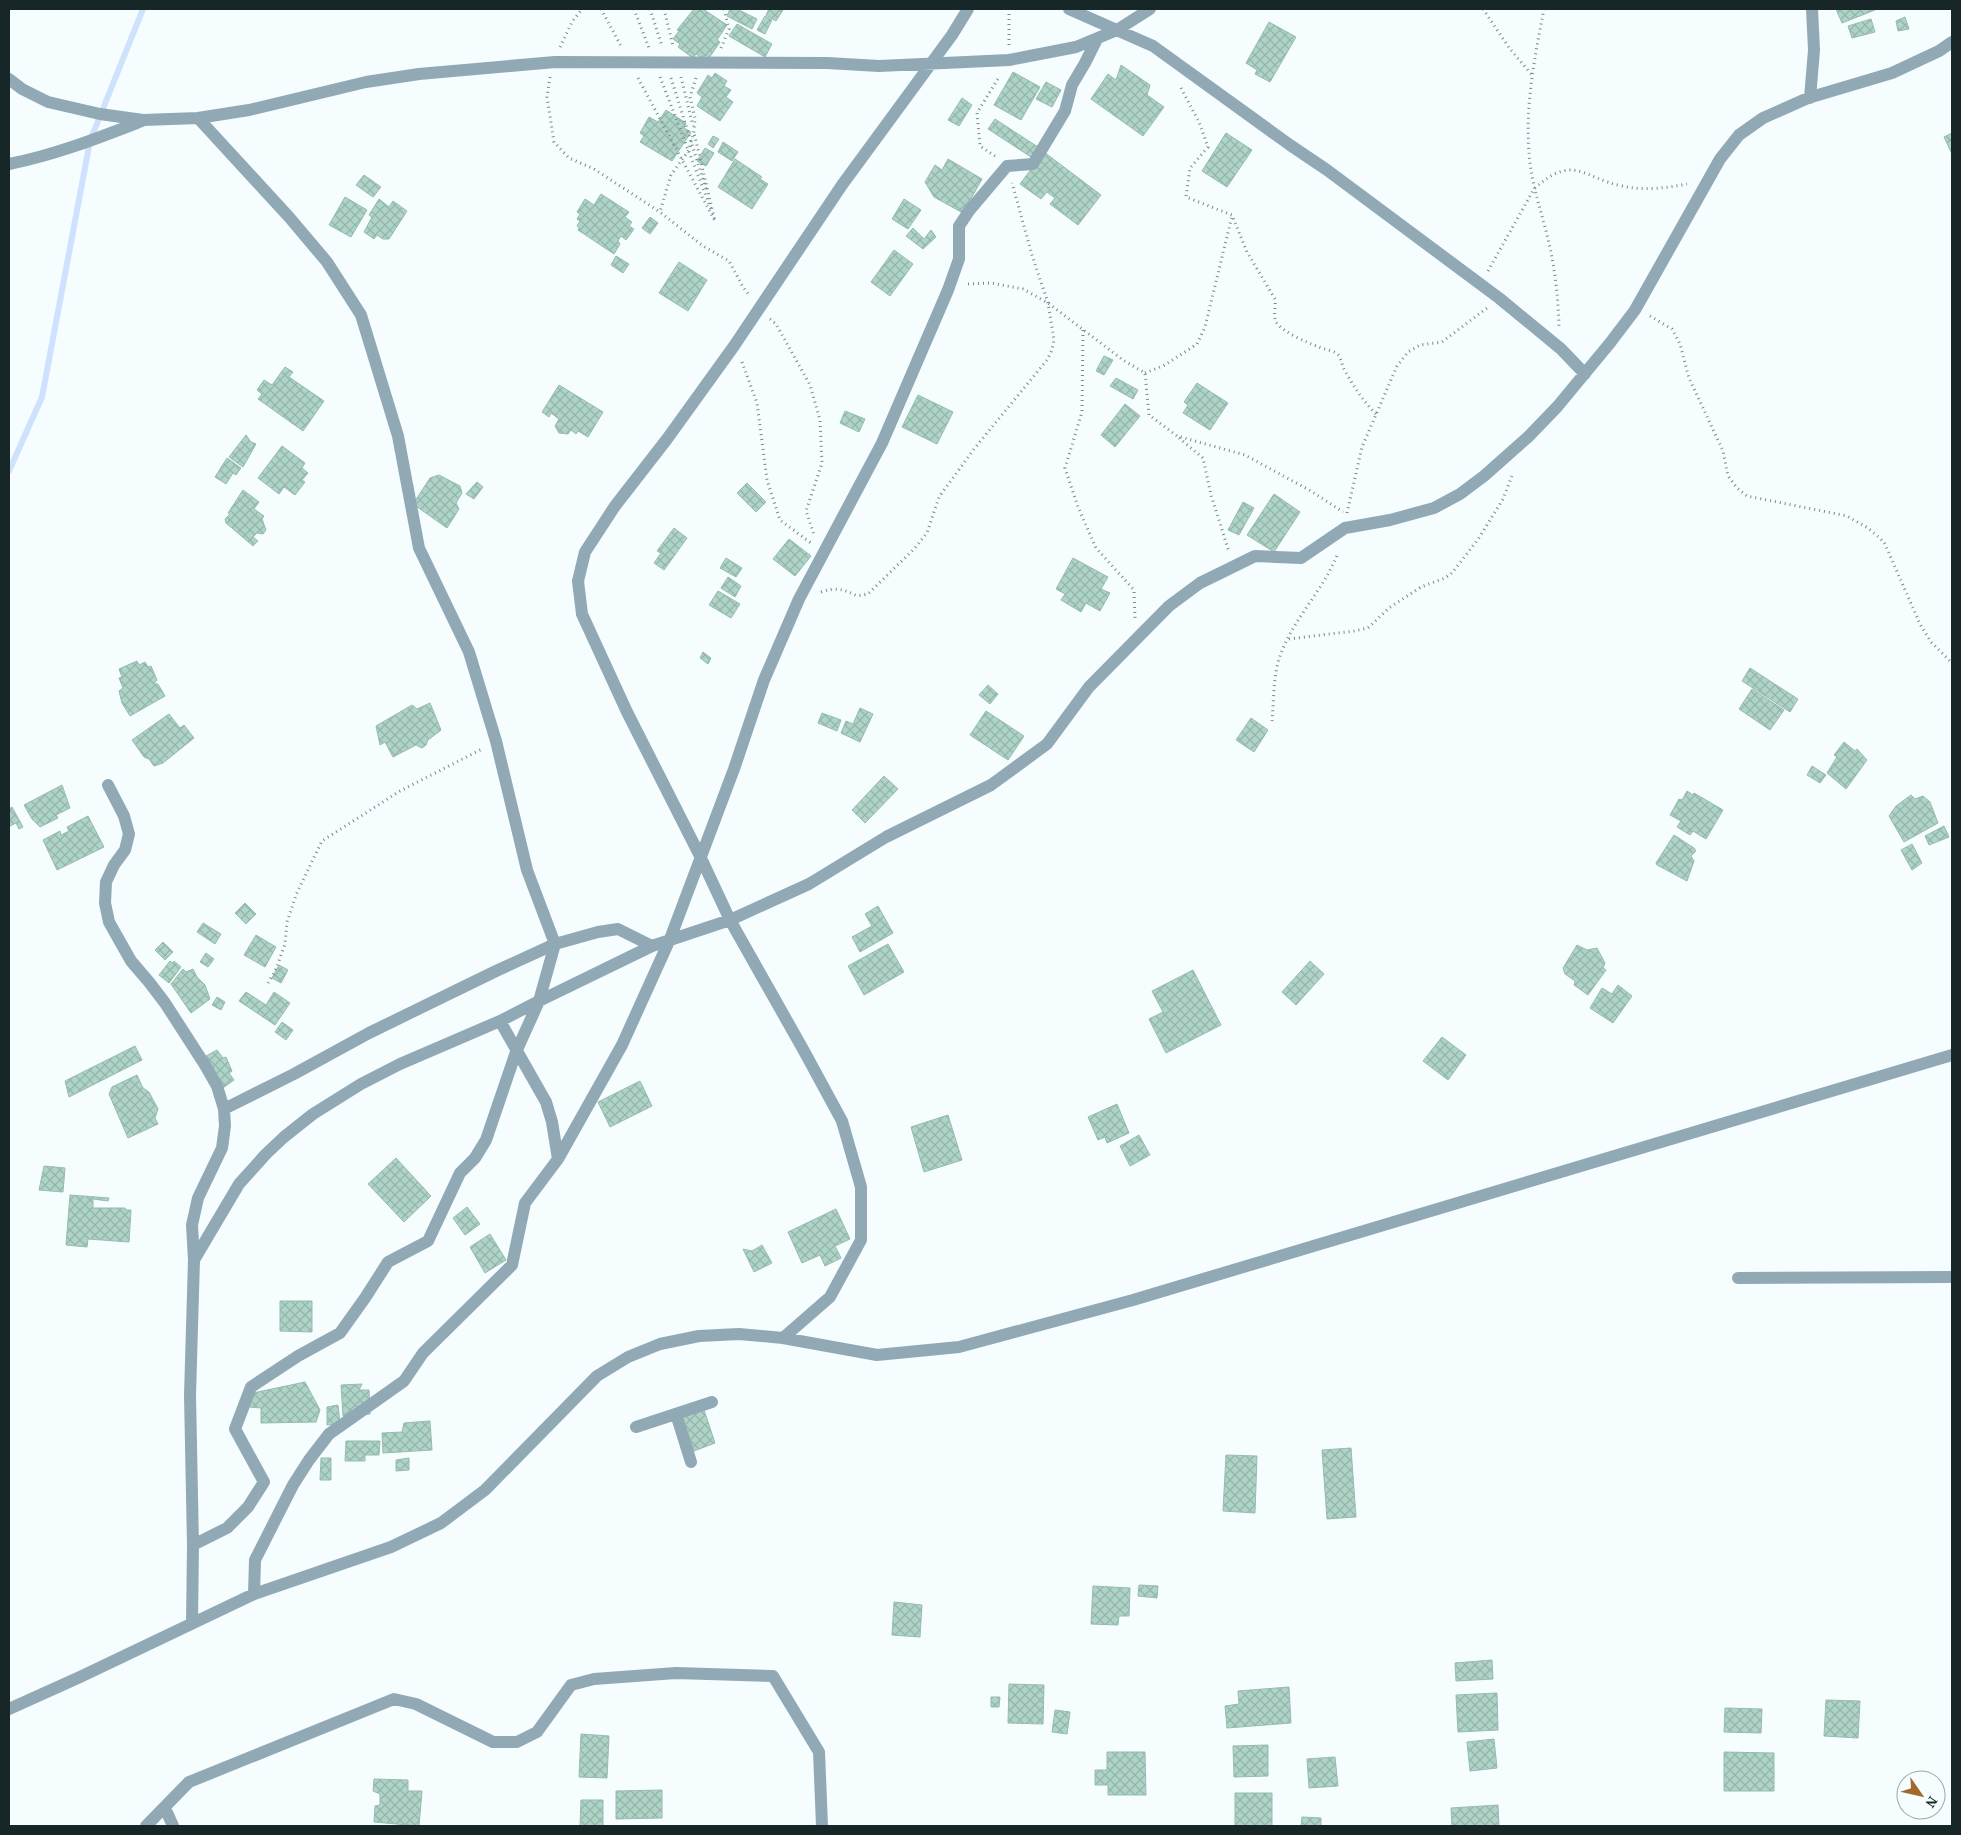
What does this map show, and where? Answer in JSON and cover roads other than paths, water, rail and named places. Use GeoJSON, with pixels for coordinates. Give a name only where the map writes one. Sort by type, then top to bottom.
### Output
{"type":"FeatureCollection","features":[{"type":"Feature","properties":{"kind":"street"},"geometry":{"type":"LineString","coordinates":[[783,1338],[830,1297],[861,1240],[861,1187],[842,1121],[730,920],[701,858],[627,712],[582,614],[578,582],[585,552],[615,506],[667,439],[734,346],[842,184],[952,35],[968,9]]}},
{"type":"Feature","properties":{"kind":"street"},"geometry":{"type":"LineString","coordinates":[[1069,9],[1153,46],[1290,146],[1327,170],[1499,298],[1561,349],[1585,374]]}},
{"type":"Feature","properties":{"kind":"street"},"geometry":{"type":"LineString","coordinates":[[9,79],[22,90],[48,102],[100,114],[143,120],[198,118],[249,110],[366,82],[419,74],[555,62],[827,63],[879,66],[1009,60],[1069,49],[1117,30],[1150,9]]}},
{"type":"Feature","properties":{"kind":"street"},"geometry":{"type":"LineString","coordinates":[[1810,98],[1814,50],[1812,9]]}},
{"type":"Feature","properties":{"kind":"street"},"geometry":{"type":"LineString","coordinates":[[254,1594],[256,1560],[293,1485],[329,1434],[404,1382],[423,1353],[512,1265],[525,1203],[558,1159],[622,1046],[670,939],[734,768],[764,680],[799,599],[882,443],[948,290],[959,259],[960,226],[963,218],[1007,166],[1033,164],[1065,111],[1072,85],[1096,39]]}},
{"type":"Feature","properties":{"kind":"street"},"geometry":{"type":"LineString","coordinates":[[194,1260],[239,1184],[284,1137],[313,1114],[361,1084],[400,1064],[500,1021],[652,946],[730,920],[809,884],[886,837],[991,785],[1047,744],[1089,687],[1169,606],[1200,582],[1255,556],[1301,558],[1345,528],[1390,520],[1434,508],[1460,494],[1484,476],[1528,437],[1557,407],[1635,310],[1720,160],[1739,135],[1763,118],[1810,98],[1892,73],[1939,51],[1952,42]]}},
{"type":"Feature","properties":{"kind":"street"},"geometry":{"type":"LineString","coordinates":[[193,1546],[227,1528],[248,1507],[264,1482],[235,1429],[251,1387],[298,1356],[340,1333],[388,1262],[428,1241],[460,1172],[475,1158],[486,1140],[516,1052],[539,1001],[555,944],[527,870],[496,741],[469,652],[419,548],[398,436],[361,315],[327,262],[289,217],[198,118]]}},
{"type":"Feature","properties":{"kind":"street"},"geometry":{"type":"LineString","coordinates":[[9,164],[36,159],[90,141],[143,120]]}},
{"type":"Feature","properties":{"kind":"street"},"geometry":{"type":"LineString","coordinates":[[108,785],[124,816],[129,834],[125,850],[106,882],[104,902],[109,922],[131,961],[165,1004],[205,1065],[217,1086],[224,1109],[225,1126],[222,1148],[198,1198],[192,1226],[194,1260],[190,1395],[193,1546],[192,1623]]}},
{"type":"Feature","properties":{"kind":"street"},"geometry":{"type":"LineString","coordinates":[[224,1109],[369,1033],[555,944],[598,932],[618,929],[652,946]]}},
{"type":"Feature","properties":{"kind":"street"},"geometry":{"type":"LineString","coordinates":[[500,1021],[546,1102],[552,1122],[558,1159]]}},
{"type":"Feature","properties":{"kind":"street"},"geometry":{"type":"LineString","coordinates":[[9,1709],[254,1594],[391,1547],[441,1523],[485,1490],[597,1376],[628,1358],[660,1344],[699,1336],[739,1334],[783,1338],[877,1356],[959,1347],[1152,1295],[1952,1055]]}},
{"type":"Feature","properties":{"kind":"street"},"geometry":{"type":"LineString","coordinates":[[1738,1278],[1952,1276]]}},
{"type":"Feature","properties":{"kind":"street"},"geometry":{"type":"LineString","coordinates":[[636,1427],[712,1402]]}},
{"type":"Feature","properties":{"kind":"street"},"geometry":{"type":"LineString","coordinates":[[676,1414],[691,1462]]}},
{"type":"Feature","properties":{"kind":"street"},"geometry":{"type":"LineString","coordinates":[[146,1826],[190,1782],[394,1699],[416,1704],[493,1742],[517,1742],[536,1732],[571,1685],[594,1679],[676,1673],[773,1676],[819,1752],[822,1826]]}},
{"type":"Feature","properties":{"kind":"street"},"geometry":{"type":"LineString","coordinates":[[165,1808],[173,1826]]}},
{"type":"Feature","properties":{"kind":"waterway"},"geometry":{"type":"LineString","coordinates":[[9,471],[42,397],[90,141],[143,9]]}}]}
